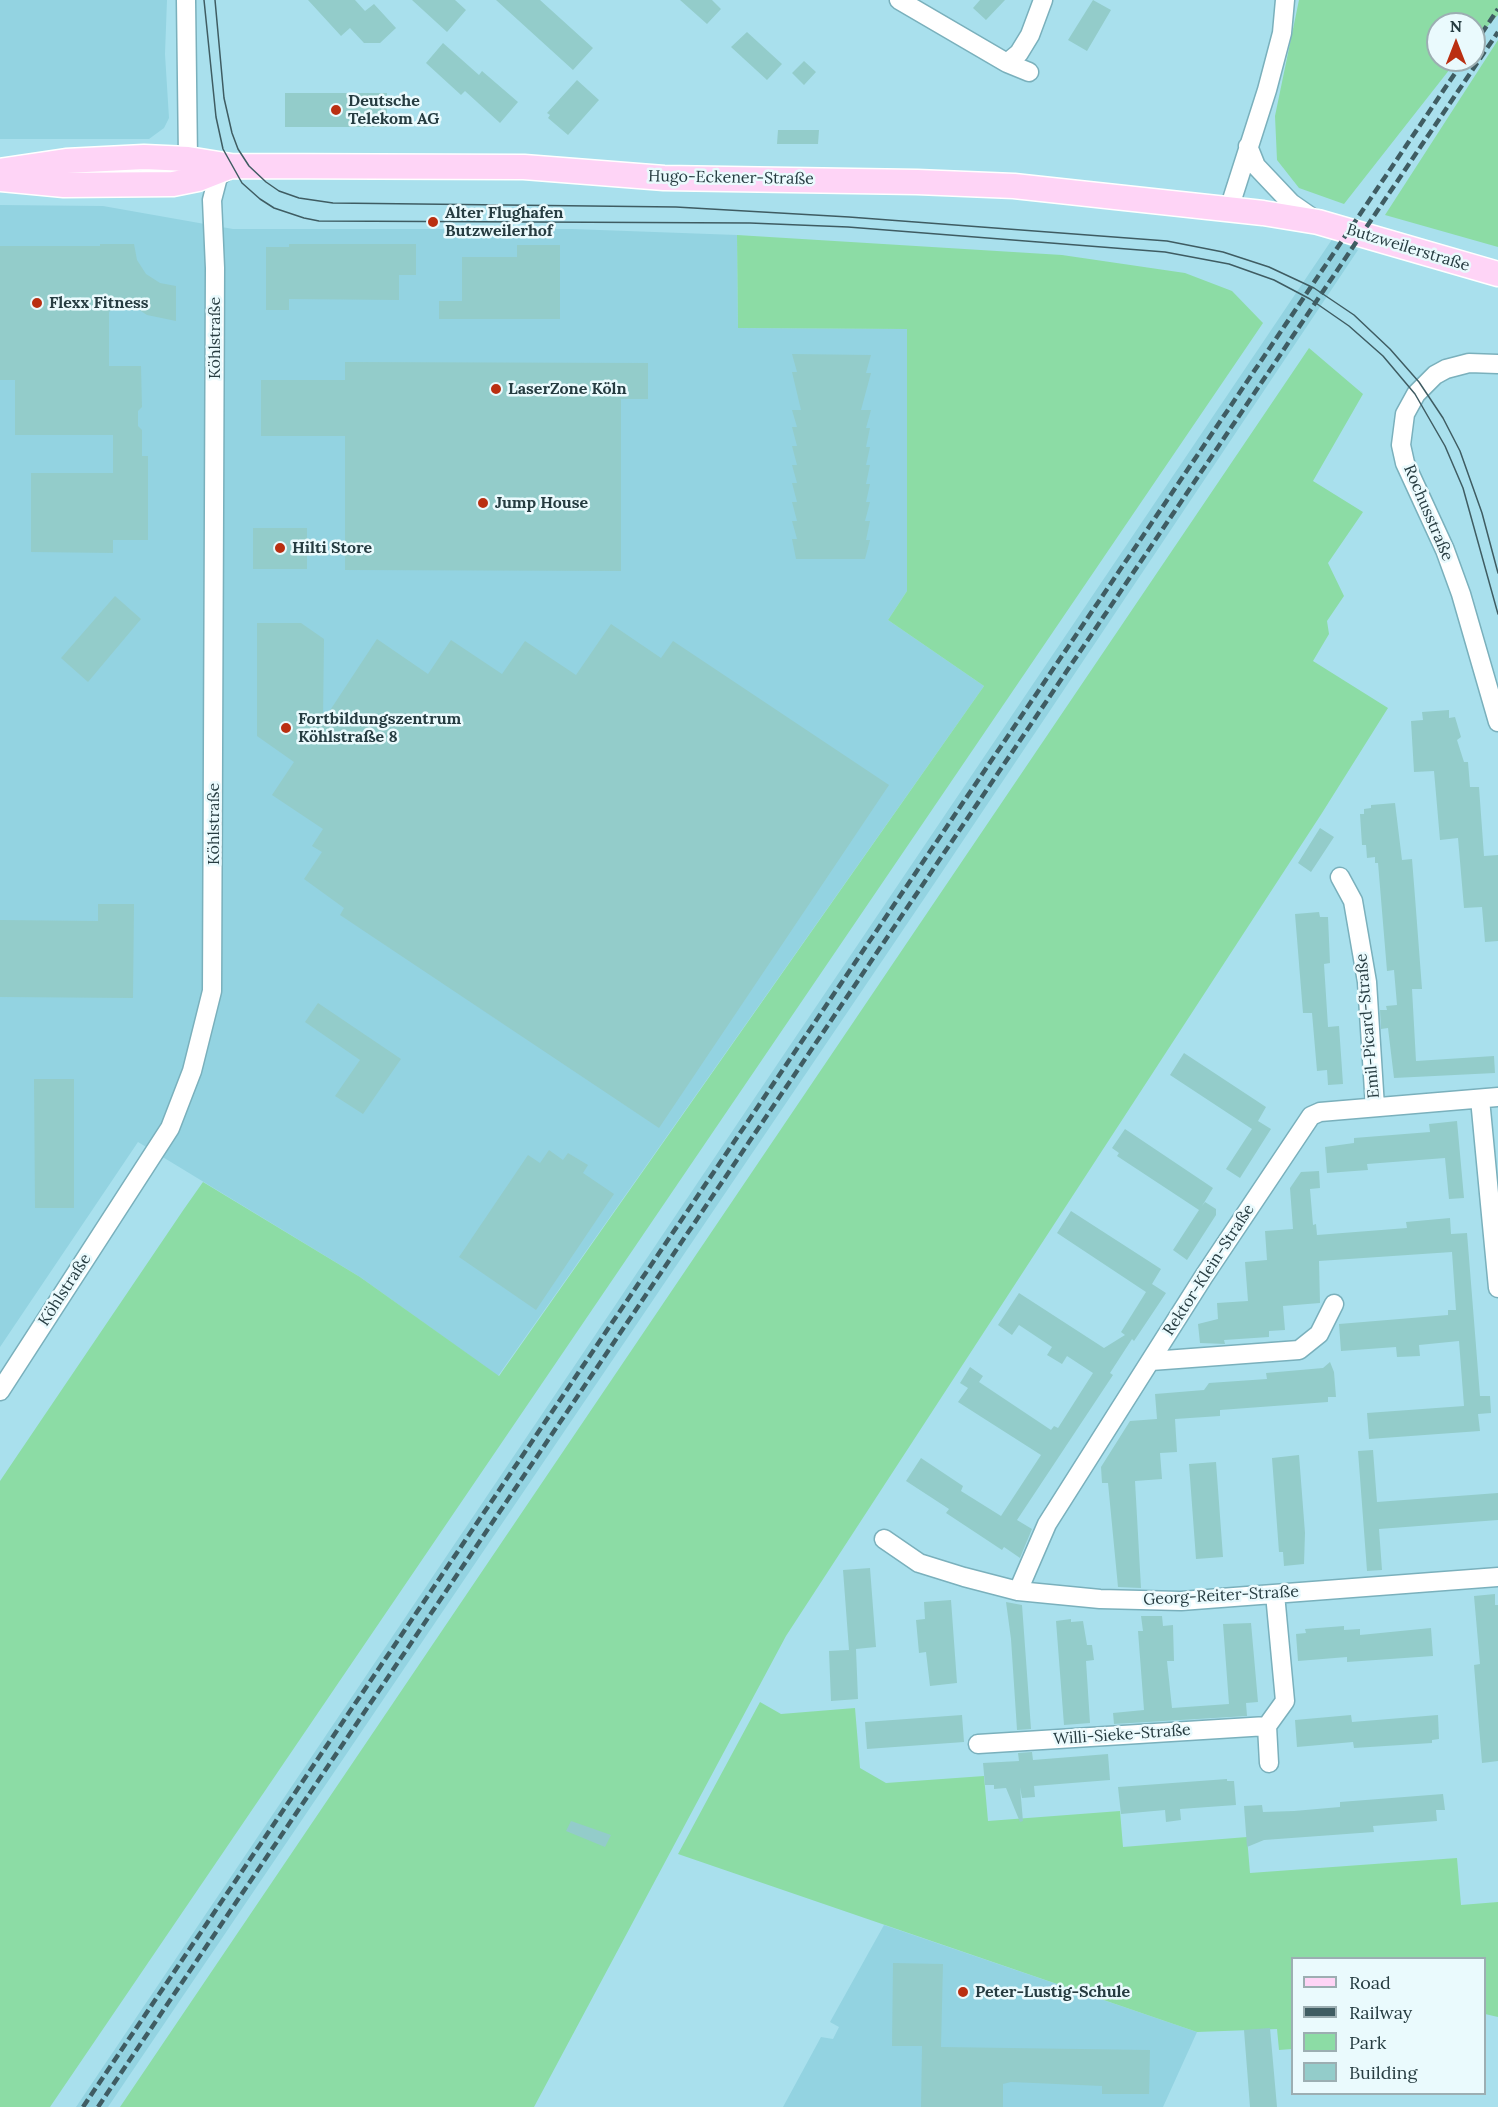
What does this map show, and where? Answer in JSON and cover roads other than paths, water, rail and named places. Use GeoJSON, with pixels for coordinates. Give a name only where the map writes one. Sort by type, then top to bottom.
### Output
{"type":"FeatureCollection","features":[{"type":"Feature","properties":{"kind":"main road","name":"Hugo-Eckener-Straße"},"geometry":{"type":"LineString","coordinates":[[0,171],[66,160],[144,157],[181,175]]}},
{"type":"Feature","properties":{"kind":"main road","name":"Hugo-Eckener-Straße"},"geometry":{"type":"LineString","coordinates":[[0,179],[64,185],[181,175],[231,166],[524,167],[664,178],[974,184],[1229,209]]}},
{"type":"Feature","properties":{"kind":"main road","name":"Butzweilerstraße"},"geometry":{"type":"LineString","coordinates":[[1229,209],[1318,222],[1498,274]]}},
{"type":"Feature","properties":{"kind":"street"},"geometry":{"type":"LineString","coordinates":[[186,0],[187,134],[181,175],[187,186],[212,200]]}},
{"type":"Feature","properties":{"kind":"street"},"geometry":{"type":"LineString","coordinates":[[899,0],[1007,63],[1029,72]]}},
{"type":"Feature","properties":{"kind":"street"},"geometry":{"type":"LineString","coordinates":[[1007,63],[1019,53],[1030,35],[1043,0]]}},
{"type":"Feature","properties":{"kind":"street"},"geometry":{"type":"LineString","coordinates":[[1229,209],[1282,33],[1284,0]]}},
{"type":"Feature","properties":{"kind":"street"},"geometry":{"type":"LineString","coordinates":[[144,157],[164,152],[187,134]]}},
{"type":"Feature","properties":{"kind":"street"},"geometry":{"type":"LineString","coordinates":[[187,134],[191,146],[200,155],[231,166]]}},
{"type":"Feature","properties":{"kind":"street","name":"Butzweilerstraße"},"geometry":{"type":"LineString","coordinates":[[1248,146],[1256,166],[1262,173],[1291,203],[1318,222]]}},
{"type":"Feature","properties":{"kind":"street","name":"Köhlstraße"},"geometry":{"type":"LineString","coordinates":[[0,1391],[170,1128],[192,1071],[212,991],[215,268],[212,200],[218,177],[231,166]]}},
{"type":"Feature","properties":{"kind":"street"},"geometry":{"type":"LineString","coordinates":[[181,175],[212,200]]}},
{"type":"Feature","properties":{"kind":"street","name":"Rochusstraße"},"geometry":{"type":"LineString","coordinates":[[1498,364],[1469,363],[1446,369],[1435,375],[1416,394],[1405,414],[1401,446],[1405,463],[1461,594],[1498,722]]}},
{"type":"Feature","properties":{"kind":"street","name":"Emil-Picard-Straße"},"geometry":{"type":"LineString","coordinates":[[1340,877],[1353,901],[1367,982],[1375,1107]]}},
{"type":"Feature","properties":{"kind":"street"},"geometry":{"type":"LineString","coordinates":[[1489,1098],[1498,1288]]}},
{"type":"Feature","properties":{"kind":"street","name":"Rektor-Klein-Straße"},"geometry":{"type":"LineString","coordinates":[[1018,1591],[1047,1524],[1311,1116],[1320,1112],[1489,1098]]}},
{"type":"Feature","properties":{"kind":"street"},"geometry":{"type":"LineString","coordinates":[[1151,1361],[1299,1350],[1319,1334],[1334,1304]]}},
{"type":"Feature","properties":{"kind":"street","name":"Georg-Reiter-Straße"},"geometry":{"type":"LineString","coordinates":[[884,1539],[919,1563],[1018,1591],[1100,1599],[1181,1601],[1498,1577]]}},
{"type":"Feature","properties":{"kind":"street"},"geometry":{"type":"LineString","coordinates":[[1269,1763],[1267,1726],[1285,1701],[1275,1594]]}},
{"type":"Feature","properties":{"kind":"street","name":"Willi-Sieke-Straße"},"geometry":{"type":"LineString","coordinates":[[978,1744],[1267,1726]]}},
{"type":"Feature","properties":{"kind":"tram line"},"geometry":{"type":"LineString","coordinates":[[204,0],[216,117],[223,149],[242,183],[260,199],[274,208],[304,218],[319,221],[750,223],[848,227],[1165,252],[1229,264],[1274,280],[1310,299],[1349,326],[1383,356],[1415,394],[1445,446],[1463,488],[1498,614]]}},
{"type":"Feature","properties":{"kind":"tram line"},"geometry":{"type":"LineString","coordinates":[[215,0],[224,98],[238,149],[249,166],[266,182],[279,191],[299,198],[333,203],[676,207],[849,217],[1167,241],[1223,252],[1269,267],[1314,288],[1354,315],[1390,349],[1419,382],[1443,418],[1460,451],[1482,513],[1498,573]]}},
{"type":"Feature","properties":{"kind":"railway"},"geometry":{"type":"LineString","coordinates":[[1486,27],[1498,9]]}},
{"type":"Feature","properties":{"kind":"railway"},"geometry":{"type":"LineString","coordinates":[[98,2107],[1498,32]]}},
{"type":"Feature","properties":{"kind":"railway"},"geometry":{"type":"LineString","coordinates":[[83,2107],[1456,72]]}},
{"type":"Feature","properties":{"kind":"place","name":"Deutsche Telekom AG"},"geometry":{"type":"Point","coordinates":[336,110]}},
{"type":"Feature","properties":{"kind":"place","name":"Alter Flughafen Butzweilerhof"},"geometry":{"type":"Point","coordinates":[433,222]}},
{"type":"Feature","properties":{"kind":"place","name":"Flexx Fitness"},"geometry":{"type":"Point","coordinates":[37,303]}},
{"type":"Feature","properties":{"kind":"place","name":"LaserZone Köln"},"geometry":{"type":"Point","coordinates":[496,389]}},
{"type":"Feature","properties":{"kind":"place","name":"Jump House"},"geometry":{"type":"Point","coordinates":[483,503]}},
{"type":"Feature","properties":{"kind":"place","name":"Hilti Store"},"geometry":{"type":"Point","coordinates":[280,548]}},
{"type":"Feature","properties":{"kind":"place","name":"Fortbildungszentrum Köhlstraße 8"},"geometry":{"type":"Point","coordinates":[286,728]}},
{"type":"Feature","properties":{"kind":"place","name":"Peter-Lustig-Schule"},"geometry":{"type":"Point","coordinates":[963,1992]}}]}
